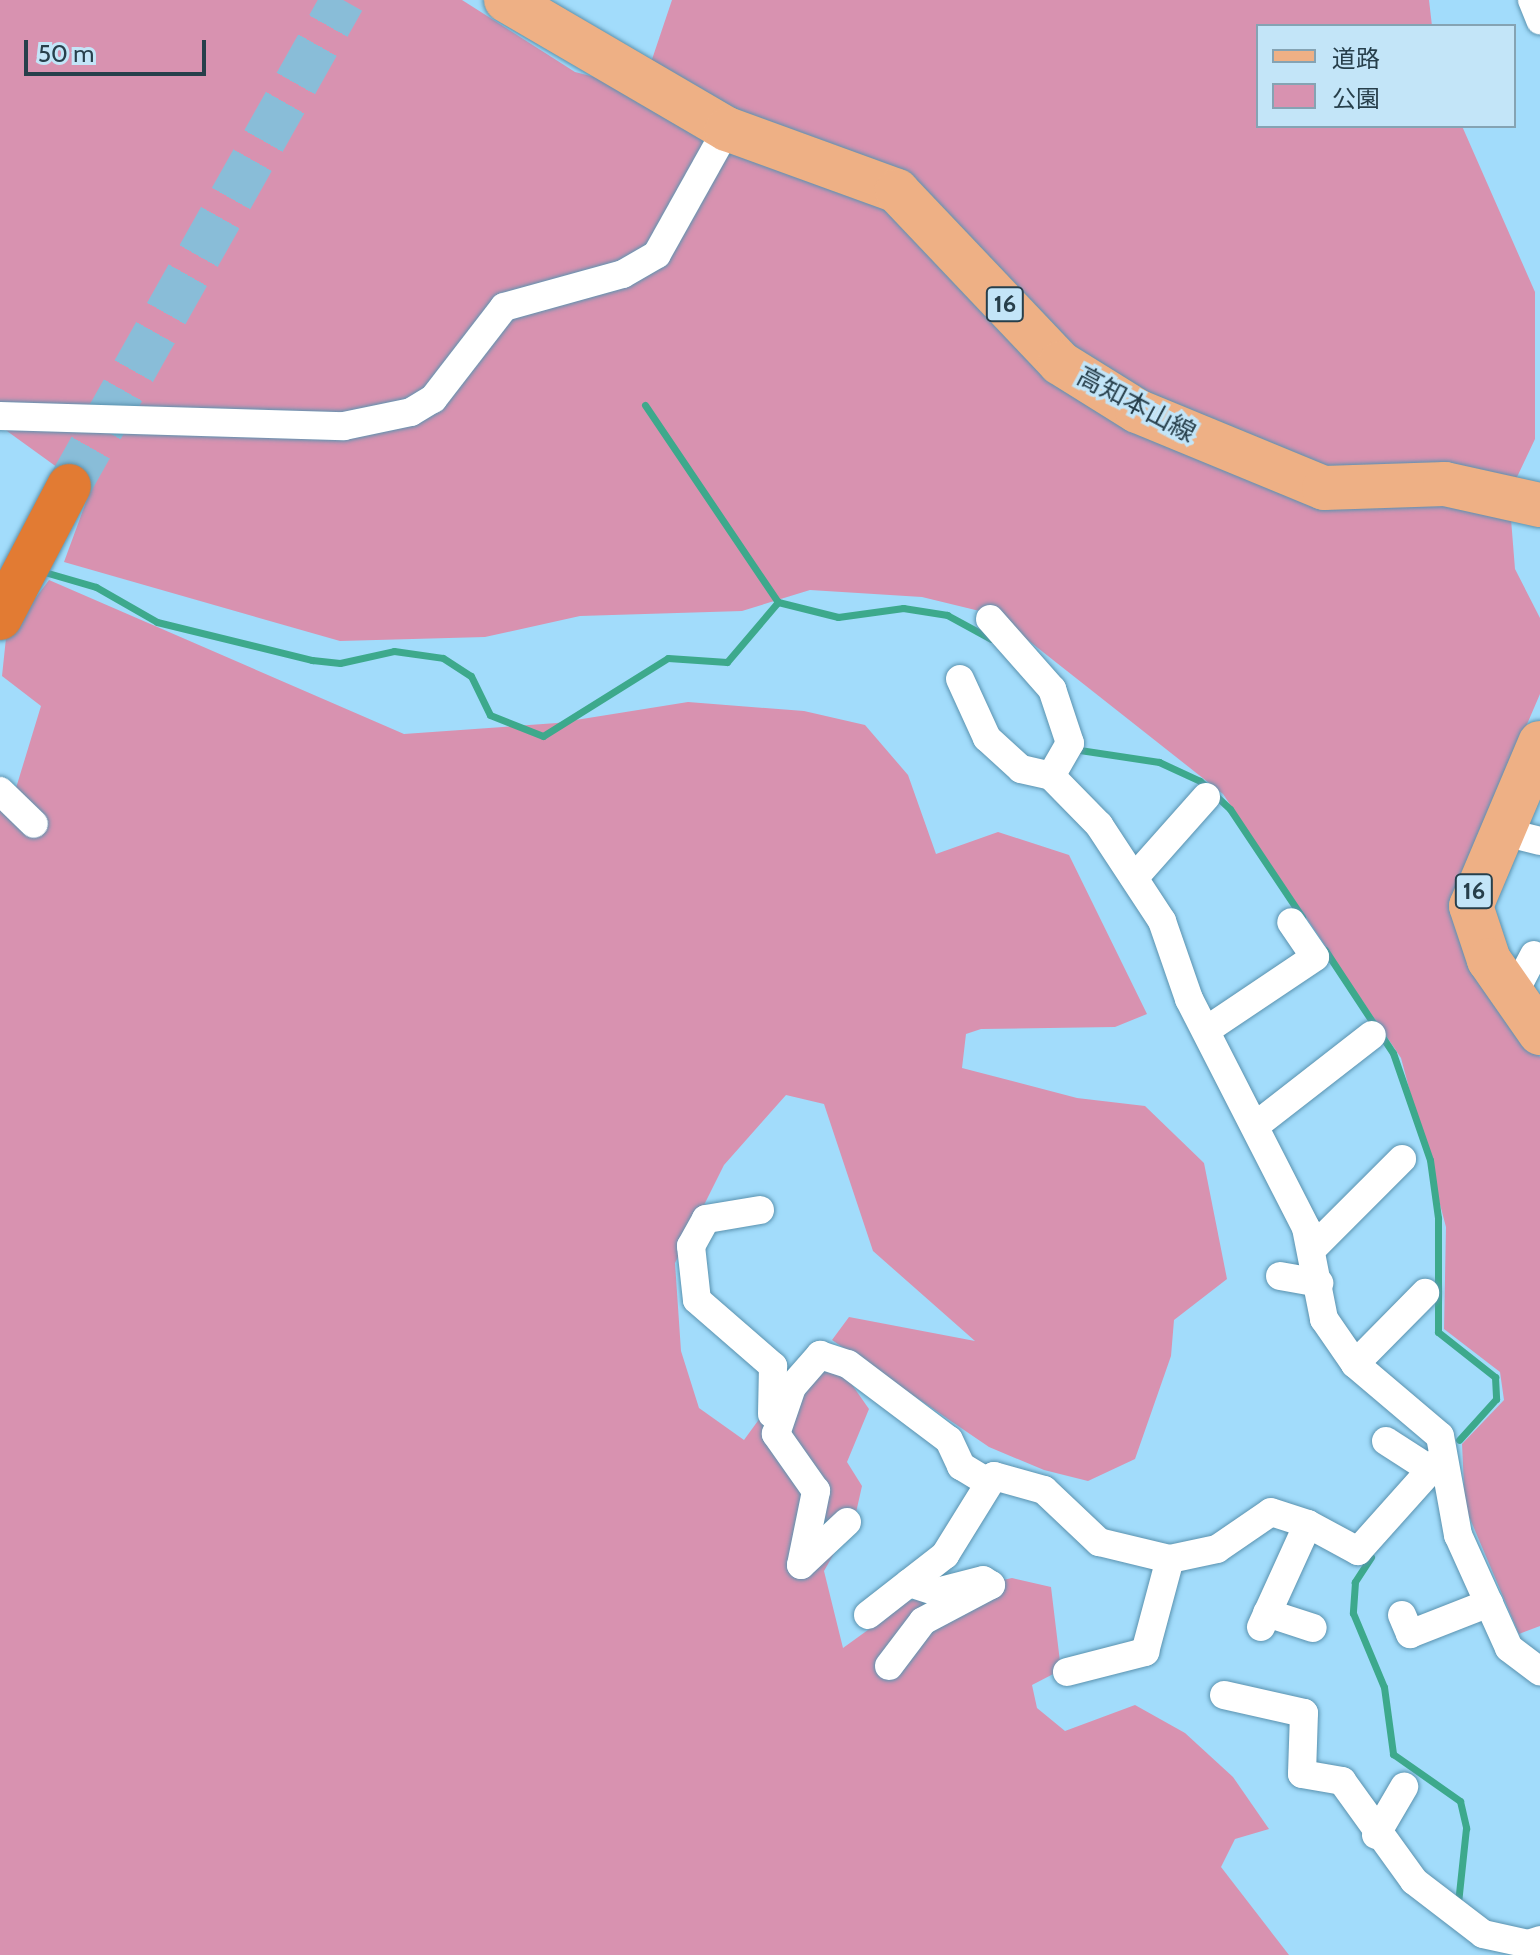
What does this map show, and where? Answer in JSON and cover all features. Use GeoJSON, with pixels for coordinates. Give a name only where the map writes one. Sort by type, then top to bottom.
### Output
{"type":"FeatureCollection","features":[{"type":"Feature","properties":{"kind":"highway"},"geometry":{"type":"LineString","coordinates":[[0,566],[60,478],[0,618]]}},
{"type":"Feature","properties":{"kind":"main road","name":"高知本山線"},"geometry":{"type":"LineString","coordinates":[[506,0],[727,129],[859,173],[908,199],[1060,363],[1137,411],[1324,488],[1445,484],[1540,505]]}},
{"type":"Feature","properties":{"kind":"main road","name":"16"},"geometry":{"type":"LineString","coordinates":[[1540,743],[1520,836],[1474,889],[1472,920],[1526,999],[1540,1033]]}},
{"type":"Feature","properties":{"kind":"street"},"geometry":{"type":"LineString","coordinates":[[1532,0],[1540,20]]}},
{"type":"Feature","properties":{"kind":"street"},"geometry":{"type":"LineString","coordinates":[[0,416],[344,426],[411,412],[433,399],[504,307],[623,274],[657,254],[727,129]]}},
{"type":"Feature","properties":{"kind":"street"},"geometry":{"type":"LineString","coordinates":[[990,619],[1047,677],[1063,758],[1135,877],[1313,1248],[1324,1319],[1355,1364],[1436,1430],[1437,1463],[1458,1535],[1509,1648],[1540,1671]]}},
{"type":"Feature","properties":{"kind":"street"},"geometry":{"type":"LineString","coordinates":[[960,679],[987,738],[1021,769],[1063,758]]}},
{"type":"Feature","properties":{"kind":"street"},"geometry":{"type":"LineString","coordinates":[[0,791],[34,824]]}},
{"type":"Feature","properties":{"kind":"street"},"geometry":{"type":"LineString","coordinates":[[1135,877],[1206,797]]}},
{"type":"Feature","properties":{"kind":"street"},"geometry":{"type":"LineString","coordinates":[[1208,1029],[1315,957],[1291,922]]}},
{"type":"Feature","properties":{"kind":"street"},"geometry":{"type":"LineString","coordinates":[[1526,999],[1534,955]]}},
{"type":"Feature","properties":{"kind":"street"},"geometry":{"type":"LineString","coordinates":[[1255,1126],[1372,1035]]}},
{"type":"Feature","properties":{"kind":"street"},"geometry":{"type":"LineString","coordinates":[[1313,1248],[1402,1159]]}},
{"type":"Feature","properties":{"kind":"street"},"geometry":{"type":"LineString","coordinates":[[760,1210],[706,1219],[691,1246],[697,1300],[773,1366],[776,1434],[816,1491],[801,1565],[847,1522]]}},
{"type":"Feature","properties":{"kind":"street"},"geometry":{"type":"LineString","coordinates":[[1280,1276],[1319,1283]]}},
{"type":"Feature","properties":{"kind":"street"},"geometry":{"type":"LineString","coordinates":[[1355,1364],[1425,1293]]}},
{"type":"Feature","properties":{"kind":"street"},"geometry":{"type":"LineString","coordinates":[[776,1434],[798,1375],[826,1356],[949,1440],[961,1466],[986,1481],[1008,1476],[1044,1490],[1099,1542],[1170,1559],[1217,1549],[1271,1512],[1308,1524],[1358,1551],[1437,1463]]}},
{"type":"Feature","properties":{"kind":"street"},"geometry":{"type":"LineString","coordinates":[[1386,1441],[1437,1463]]}},
{"type":"Feature","properties":{"kind":"street"},"geometry":{"type":"LineString","coordinates":[[868,1615],[945,1555],[986,1481]]}},
{"type":"Feature","properties":{"kind":"street"},"geometry":{"type":"LineString","coordinates":[[1308,1524],[1264,1620],[1313,1628]]}},
{"type":"Feature","properties":{"kind":"street"},"geometry":{"type":"LineString","coordinates":[[1067,1672],[1145,1652],[1170,1559]]}},
{"type":"Feature","properties":{"kind":"street"},"geometry":{"type":"LineString","coordinates":[[889,1666],[923,1621],[992,1584],[937,1592],[909,1583]]}},
{"type":"Feature","properties":{"kind":"street"},"geometry":{"type":"LineString","coordinates":[[1402,1615],[1410,1634],[1489,1603]]}},
{"type":"Feature","properties":{"kind":"street"},"geometry":{"type":"LineString","coordinates":[[1224,1695],[1304,1713],[1302,1774],[1342,1781],[1376,1835],[1414,1881],[1483,1934],[1538,1945]]}},
{"type":"Feature","properties":{"kind":"street"},"geometry":{"type":"LineString","coordinates":[[1376,1835],[1404,1787]]}},
{"type":"Feature","properties":{"kind":"green space"},"geometry":{"type":"Polygon","coordinates":[[[0,0],[462,0],[575,72],[642,89],[672,0],[1429,0],[1432,24],[1256,24],[1256,128],[1463,128],[1535,292],[1535,439],[1509,494],[1515,569],[1540,618],[1540,694],[1449,906],[1497,1005],[1540,1057],[1540,1626],[1519,1634],[1465,1507],[1462,1444],[1504,1400],[1500,1372],[1444,1329],[1446,1227],[1401,1058],[1223,794],[996,615],[922,597],[810,590],[742,611],[580,616],[485,637],[340,641],[64,562],[90,491],[0,426],[0,0]]]}},
{"type":"Feature","properties":{"kind":"green space"},"geometry":{"type":"Polygon","coordinates":[[[49,580],[404,734],[557,723],[688,702],[804,711],[865,725],[908,775],[936,854],[998,832],[1069,855],[1147,1014],[1115,1027],[981,1029],[966,1034],[962,1068],[1077,1098],[1145,1106],[1204,1163],[1227,1279],[1174,1320],[1171,1356],[1135,1459],[1088,1481],[1044,1470],[989,1447],[832,1340],[849,1317],[975,1341],[873,1251],[824,1104],[786,1095],[724,1165],[675,1263],[681,1351],[699,1408],[744,1440],[787,1381],[820,1363],[841,1369],[869,1409],[847,1462],[862,1486],[855,1517],[824,1571],[843,1648],[908,1601],[1012,1578],[1051,1587],[1061,1670],[1032,1685],[1037,1708],[1065,1731],[1135,1705],[1185,1733],[1233,1777],[1269,1829],[1235,1839],[1221,1867],[1289,1955],[0,1955],[0,785],[16,788],[41,706],[2,676],[6,638],[49,580]]]}},
{"type":"Feature","properties":{"kind":"waterway"},"geometry":{"type":"LineString","coordinates":[[645,405],[778,602]]}},
{"type":"Feature","properties":{"kind":"waterway"},"geometry":{"type":"LineString","coordinates":[[41,571],[96,587],[157,622],[312,660],[340,663],[394,651],[443,658],[471,676],[490,715],[543,736],[668,658],[727,662],[778,602],[838,617],[903,608],[947,615],[991,639]]}},
{"type":"Feature","properties":{"kind":"waterway"},"geometry":{"type":"LineString","coordinates":[[1073,749],[1159,762],[1200,781],[1230,809],[1302,917]]}},
{"type":"Feature","properties":{"kind":"waterway"},"geometry":{"type":"LineString","coordinates":[[1325,950],[1393,1053],[1430,1160],[1438,1218],[1438,1332],[1495,1377],[1496,1399],[1459,1440]]}},
{"type":"Feature","properties":{"kind":"waterway"},"geometry":{"type":"LineString","coordinates":[[1371,1557],[1355,1582],[1353,1613],[1384,1687],[1393,1754],[1460,1801],[1466,1828],[1458,1903]]}},
{"type":"Feature","properties":{"kind":"tunnel"},"geometry":{"type":"LineString","coordinates":[[69,486],[343,0]]}}]}
